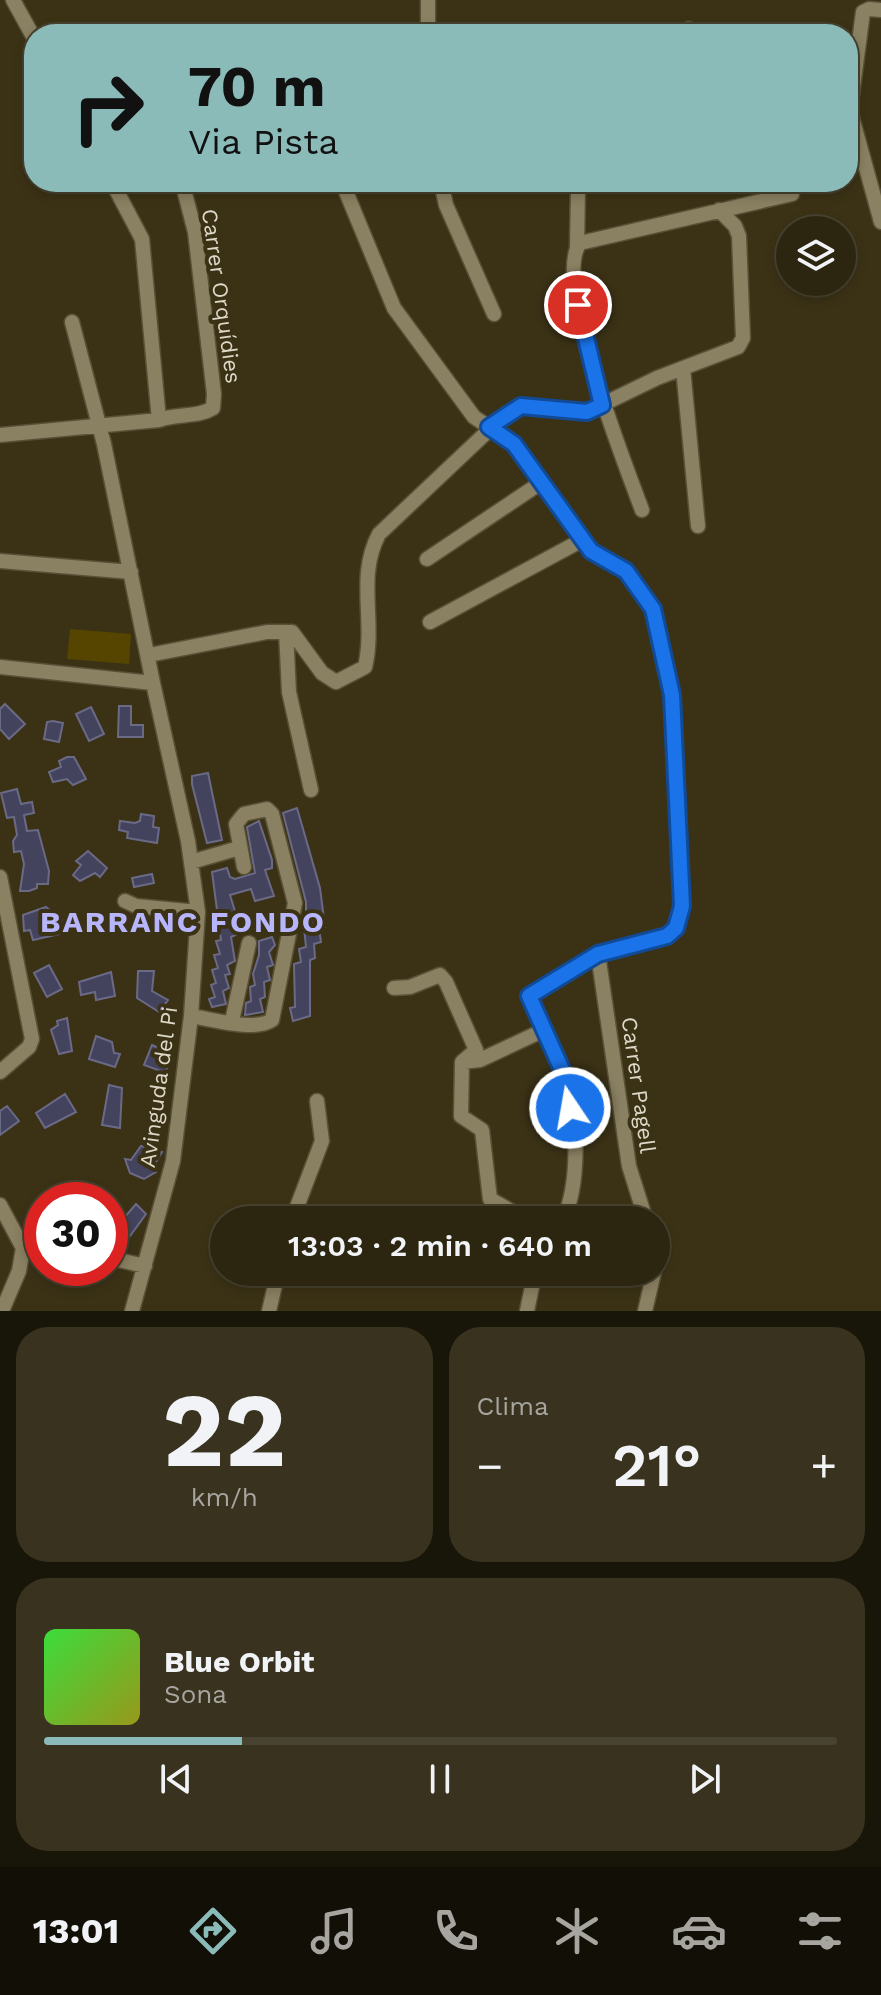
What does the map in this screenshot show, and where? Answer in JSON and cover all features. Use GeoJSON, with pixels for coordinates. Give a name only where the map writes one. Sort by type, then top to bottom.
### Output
{"type":"FeatureCollection","features":[{"type":"Feature","properties":{"kind":"street"},"geometry":{"type":"LineString","coordinates":[[13,0],[26,24]]}},
{"type":"Feature","properties":{"kind":"street"},"geometry":{"type":"LineString","coordinates":[[428,0],[428,24]]}},
{"type":"Feature","properties":{"kind":"street"},"geometry":{"type":"LineString","coordinates":[[858,50],[863,12],[881,10]]}},
{"type":"Feature","properties":{"kind":"street"},"geometry":{"type":"LineString","coordinates":[[858,132],[878,187],[881,222]]}},
{"type":"Feature","properties":{"kind":"street"},"geometry":{"type":"LineString","coordinates":[[0,435],[159,420],[142,239],[117,192]]}},
{"type":"Feature","properties":{"kind":"street","name":"Carrer Orquídies"},"geometry":{"type":"LineString","coordinates":[[159,420],[175,414],[204,413],[213,408],[214,394],[195,232],[185,192]]}},
{"type":"Feature","properties":{"kind":"street"},"geometry":{"type":"LineString","coordinates":[[346,192],[394,308],[474,417],[514,444],[588,545],[626,571],[653,609],[672,695],[682,906],[676,928],[667,936],[598,954],[529,996],[567,1081],[576,1161],[570,1206]]}},
{"type":"Feature","properties":{"kind":"street"},"geometry":{"type":"LineString","coordinates":[[443,192],[494,314]]}},
{"type":"Feature","properties":{"kind":"street"},"geometry":{"type":"LineString","coordinates":[[577,247],[578,192]]}},
{"type":"Feature","properties":{"kind":"street"},"geometry":{"type":"LineString","coordinates":[[642,510],[602,405],[572,280],[573,252],[580,243],[628,230],[792,194]]}},
{"type":"Feature","properties":{"kind":"street"},"geometry":{"type":"LineString","coordinates":[[72,322],[100,427],[149,655],[267,632],[292,632],[322,673],[336,682],[365,667],[371,639],[366,586],[369,554],[379,534],[489,427],[521,406],[587,412],[683,368],[738,347],[743,338],[739,236],[735,226],[719,210]]}},
{"type":"Feature","properties":{"kind":"street"},"geometry":{"type":"LineString","coordinates":[[683,368],[698,526]]}},
{"type":"Feature","properties":{"kind":"street"},"geometry":{"type":"LineString","coordinates":[[427,559],[542,482]]}},
{"type":"Feature","properties":{"kind":"street"},"geometry":{"type":"LineString","coordinates":[[430,622],[588,545]]}},
{"type":"Feature","properties":{"kind":"street"},"geometry":{"type":"LineString","coordinates":[[0,561],[131,572]]}},
{"type":"Feature","properties":{"kind":"street"},"geometry":{"type":"LineString","coordinates":[[286,632],[289,692],[311,790]]}},
{"type":"Feature","properties":{"kind":"street","name":"Avinguda del Pi"},"geometry":{"type":"LineString","coordinates":[[132,1311],[173,1161],[191,1016],[198,912],[191,862],[149,655]]}},
{"type":"Feature","properties":{"kind":"street"},"geometry":{"type":"LineString","coordinates":[[0,667],[153,683]]}},
{"type":"Feature","properties":{"kind":"street"},"geometry":{"type":"LineString","coordinates":[[191,1016],[267,1024],[272,1020],[295,903],[272,814],[267,809],[239,818],[236,824],[244,867]]}},
{"type":"Feature","properties":{"kind":"street"},"geometry":{"type":"LineString","coordinates":[[191,862],[239,848]]}},
{"type":"Feature","properties":{"kind":"street"},"geometry":{"type":"LineString","coordinates":[[0,877],[32,1039],[29,1047],[0,1072]]}},
{"type":"Feature","properties":{"kind":"street"},"geometry":{"type":"LineString","coordinates":[[125,901],[136,906],[198,912]]}},
{"type":"Feature","properties":{"kind":"street"},"geometry":{"type":"LineString","coordinates":[[232,1021],[249,943]]}},
{"type":"Feature","properties":{"kind":"street","name":"Carrer Pagell"},"geometry":{"type":"LineString","coordinates":[[598,954],[629,1166],[642,1206]]}},
{"type":"Feature","properties":{"kind":"street"},"geometry":{"type":"LineString","coordinates":[[394,988],[410,987],[440,975],[469,1026],[476,1050],[462,1062],[461,1116],[482,1130],[490,1199],[502,1206]]}},
{"type":"Feature","properties":{"kind":"street"},"geometry":{"type":"LineString","coordinates":[[462,1062],[480,1060],[544,1030]]}},
{"type":"Feature","properties":{"kind":"street"},"geometry":{"type":"LineString","coordinates":[[297,1206],[322,1141],[317,1101]]}},
{"type":"Feature","properties":{"kind":"street"},"geometry":{"type":"LineString","coordinates":[[0,1205],[23,1248],[19,1271],[2,1311]]}},
{"type":"Feature","properties":{"kind":"street"},"geometry":{"type":"LineString","coordinates":[[128,1262],[145,1266]]}},
{"type":"Feature","properties":{"kind":"street"},"geometry":{"type":"LineString","coordinates":[[269,1311],[275,1286]]}},
{"type":"Feature","properties":{"kind":"street"},"geometry":{"type":"LineString","coordinates":[[527,1311],[532,1286]]}},
{"type":"Feature","properties":{"kind":"street"},"geometry":{"type":"LineString","coordinates":[[645,1311],[651,1286]]}},
{"type":"Feature","properties":{"kind":"shaded area"},"geometry":{"type":"Polygon","coordinates":[[[70,629],[131,634],[129,664],[67,659],[70,629]]]}},
{"type":"Feature","properties":{"kind":"building"},"geometry":{"type":"Polygon","coordinates":[[[5,704],[25,724],[9,739],[0,729],[0,709],[5,704]]]}},
{"type":"Feature","properties":{"kind":"building"},"geometry":{"type":"Polygon","coordinates":[[[119,706],[131,706],[131,725],[143,725],[143,737],[118,737],[119,706]]]}},
{"type":"Feature","properties":{"kind":"building"},"geometry":{"type":"Polygon","coordinates":[[[91,707],[104,734],[89,741],[76,714],[91,707]]]}},
{"type":"Feature","properties":{"kind":"building"},"geometry":{"type":"Polygon","coordinates":[[[47,722],[63,723],[59,742],[44,739],[47,722]]]}},
{"type":"Feature","properties":{"kind":"building"},"geometry":{"type":"Polygon","coordinates":[[[74,757],[86,779],[73,785],[67,779],[53,782],[49,772],[61,767],[59,761],[74,757]]]}},
{"type":"Feature","properties":{"kind":"building"},"geometry":{"type":"Polygon","coordinates":[[[208,773],[222,840],[207,843],[192,776],[208,773]]]}},
{"type":"Feature","properties":{"kind":"building"},"geometry":{"type":"Polygon","coordinates":[[[17,789],[21,804],[32,802],[34,813],[24,815],[27,831],[38,830],[49,871],[48,884],[37,884],[37,888],[29,891],[20,891],[24,864],[21,851],[14,852],[13,841],[17,835],[14,817],[7,818],[1,793],[17,789]]]}},
{"type":"Feature","properties":{"kind":"building"},"geometry":{"type":"Polygon","coordinates":[[[297,808],[320,888],[325,927],[319,928],[321,942],[314,944],[315,958],[310,960],[310,1016],[293,1021],[290,1008],[295,1007],[294,964],[301,962],[299,949],[306,947],[303,918],[306,917],[306,902],[283,813],[297,808]]]}},
{"type":"Feature","properties":{"kind":"building"},"geometry":{"type":"Polygon","coordinates":[[[141,814],[154,816],[153,827],[159,828],[157,843],[127,838],[128,832],[119,830],[120,821],[135,823],[140,821],[141,814]]]}},
{"type":"Feature","properties":{"kind":"building"},"geometry":{"type":"Polygon","coordinates":[[[259,821],[272,860],[272,868],[265,870],[274,896],[255,901],[251,889],[230,895],[238,921],[233,922],[236,935],[231,937],[235,961],[227,965],[230,974],[225,975],[229,988],[223,991],[226,1004],[212,1007],[209,999],[215,997],[211,985],[216,983],[212,970],[218,968],[214,955],[220,954],[216,941],[221,940],[212,872],[227,868],[230,877],[235,879],[255,873],[247,827],[259,821]]]}},
{"type":"Feature","properties":{"kind":"building"},"geometry":{"type":"Polygon","coordinates":[[[88,851],[107,868],[100,877],[95,873],[80,881],[73,875],[81,865],[76,861],[88,851]]]}},
{"type":"Feature","properties":{"kind":"building"},"geometry":{"type":"Polygon","coordinates":[[[152,874],[154,883],[134,887],[132,878],[152,874]]]}},
{"type":"Feature","properties":{"kind":"building"},"geometry":{"type":"Polygon","coordinates":[[[46,907],[62,920],[58,926],[63,928],[60,934],[33,940],[30,930],[24,931],[23,915],[46,907]]]}},
{"type":"Feature","properties":{"kind":"building"},"geometry":{"type":"Polygon","coordinates":[[[272,937],[275,945],[269,952],[273,965],[267,967],[270,980],[264,982],[265,997],[260,999],[263,1012],[245,1015],[246,1003],[251,1001],[250,987],[255,985],[253,974],[259,955],[259,941],[272,937]]]}},
{"type":"Feature","properties":{"kind":"building"},"geometry":{"type":"Polygon","coordinates":[[[49,965],[62,989],[47,997],[34,973],[49,965]]]}},
{"type":"Feature","properties":{"kind":"building"},"geometry":{"type":"Polygon","coordinates":[[[138,971],[154,971],[152,991],[168,1000],[159,1012],[137,998],[138,971]]]}},
{"type":"Feature","properties":{"kind":"building"},"geometry":{"type":"Polygon","coordinates":[[[111,972],[115,996],[96,1000],[95,992],[81,995],[79,982],[111,972]]]}},
{"type":"Feature","properties":{"kind":"building"},"geometry":{"type":"Polygon","coordinates":[[[67,1018],[72,1051],[59,1054],[51,1030],[58,1025],[57,1021],[67,1018]]]}},
{"type":"Feature","properties":{"kind":"building"},"geometry":{"type":"Polygon","coordinates":[[[96,1036],[112,1042],[114,1053],[120,1054],[115,1067],[89,1059],[96,1036]]]}},
{"type":"Feature","properties":{"kind":"building"},"geometry":{"type":"Polygon","coordinates":[[[152,1045],[161,1049],[163,1045],[169,1053],[166,1073],[144,1065],[152,1045]]]}},
{"type":"Feature","properties":{"kind":"building"},"geometry":{"type":"Polygon","coordinates":[[[109,1085],[122,1088],[120,1128],[102,1125],[109,1085]]]}},
{"type":"Feature","properties":{"kind":"building"},"geometry":{"type":"Polygon","coordinates":[[[65,1094],[76,1112],[45,1128],[36,1113],[65,1094]]]}},
{"type":"Feature","properties":{"kind":"building"},"geometry":{"type":"Polygon","coordinates":[[[7,1106],[19,1121],[0,1135],[0,1111],[7,1106]]]}},
{"type":"Feature","properties":{"kind":"building"},"geometry":{"type":"Polygon","coordinates":[[[141,1146],[162,1152],[153,1167],[156,1172],[144,1179],[130,1173],[125,1159],[131,1160],[141,1146]]]}},
{"type":"Feature","properties":{"kind":"building"},"geometry":{"type":"Polygon","coordinates":[[[136,1204],[146,1214],[130,1236],[128,1234],[128,1213],[136,1204]]]}},
{"type":"Feature","properties":{"kind":"district","name":"BARRANC FONDO"},"geometry":{"type":"Point","coordinates":[183,922]}},
{"type":"Feature","properties":{"kind":"route"},"geometry":{"type":"LineString","coordinates":[[570,1108],[567,1081],[529,996],[598,954],[667,936],[676,928],[682,906],[672,695],[653,609],[626,571],[591,551],[514,444],[489,427],[521,406],[587,412],[602,405],[578,305]]}}]}
